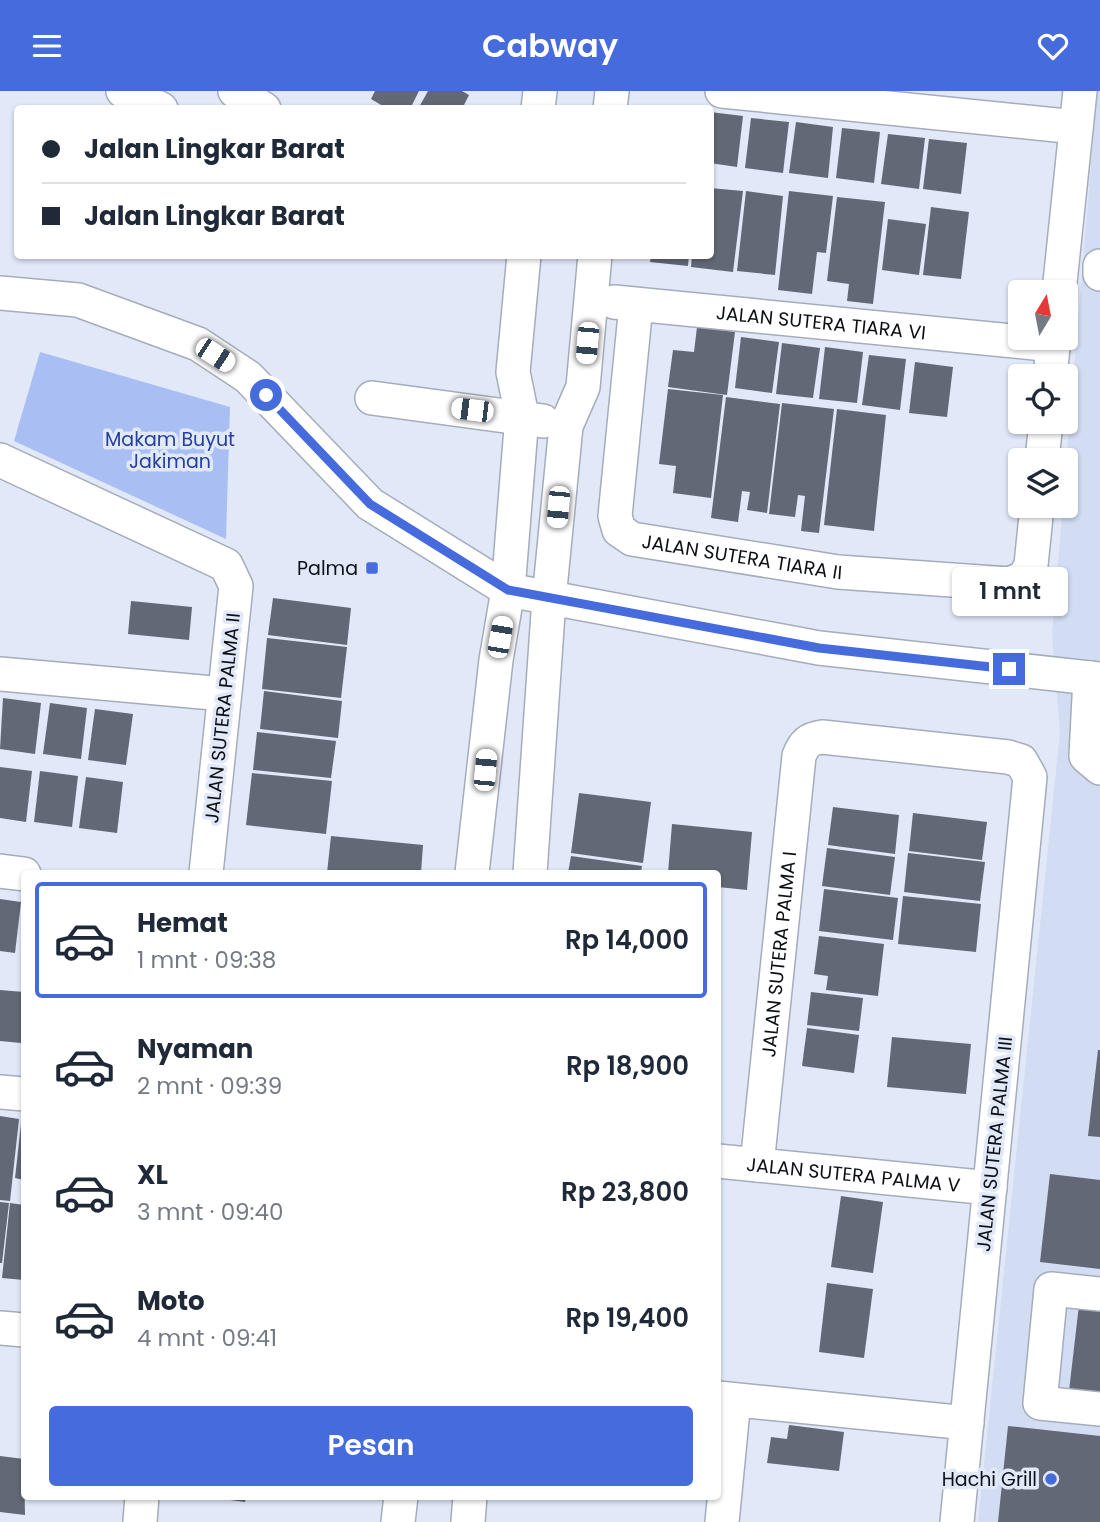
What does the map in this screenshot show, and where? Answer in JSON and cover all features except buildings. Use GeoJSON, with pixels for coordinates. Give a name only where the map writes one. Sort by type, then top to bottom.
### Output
{"type":"FeatureCollection","features":[{"type":"Feature","properties":{"kind":"street"},"geometry":{"type":"LineString","coordinates":[[123,91],[153,105]]}},
{"type":"Feature","properties":{"kind":"street"},"geometry":{"type":"LineString","coordinates":[[235,91],[258,105]]}},
{"type":"Feature","properties":{"kind":"street"},"geometry":{"type":"LineString","coordinates":[[722,91],[1076,127]]}},
{"type":"Feature","properties":{"kind":"street"},"geometry":{"type":"LineString","coordinates":[[1060,280],[1080,91]]}},
{"type":"Feature","properties":{"kind":"street"},"geometry":{"type":"LineString","coordinates":[[472,870],[496,660],[508,590],[522,416],[513,372],[523,259]]}},
{"type":"Feature","properties":{"kind":"street"},"geometry":{"type":"LineString","coordinates":[[530,870],[549,599],[566,426],[583,387],[594,259]]}},
{"type":"Feature","properties":{"kind":"street"},"geometry":{"type":"LineString","coordinates":[[1100,266],[1100,274]]}},
{"type":"Feature","properties":{"kind":"street"},"geometry":{"type":"LineString","coordinates":[[0,293],[78,300],[198,344],[248,377],[370,504],[508,590],[819,648],[1095,678],[1086,756],[1100,768]]}},
{"type":"Feature","properties":{"kind":"street","name":"JALAN SUTERA TIARA VI"},"geometry":{"type":"LineString","coordinates":[[590,298],[1053,353]]}},
{"type":"Feature","properties":{"kind":"street","name":"JALAN SUTERA TIARA II"},"geometry":{"type":"LineString","coordinates":[[636,305],[615,516],[618,530],[632,539],[838,572],[1009,584],[1024,578],[1031,565],[1036,518]]}},
{"type":"Feature","properties":{"kind":"street"},"geometry":{"type":"LineString","coordinates":[[372,398],[522,416],[566,426]]}},
{"type":"Feature","properties":{"kind":"street","name":"JALAN SUTERA PALMA II"},"geometry":{"type":"LineString","coordinates":[[0,460],[226,565],[236,586],[206,870]]}},
{"type":"Feature","properties":{"kind":"street"},"geometry":{"type":"LineString","coordinates":[[0,674],[224,694]]}},
{"type":"Feature","properties":{"kind":"street","name":"JALAN SUTERA PALMA III"},"geometry":{"type":"LineString","coordinates":[[803,745],[822,737],[1008,757],[1021,761],[1027,767],[1030,777],[957,1522]]}},
{"type":"Feature","properties":{"kind":"street","name":"JALAN SUTERA PALMA I"},"geometry":{"type":"LineString","coordinates":[[757,1165],[799,756],[803,745]]}},
{"type":"Feature","properties":{"kind":"street"},"geometry":{"type":"LineString","coordinates":[[0,871],[21,874]]}},
{"type":"Feature","properties":{"kind":"street"},"geometry":{"type":"LineString","coordinates":[[0,1092],[21,1094]]}},
{"type":"Feature","properties":{"kind":"street","name":"JALAN SUTERA PALMA V"},"geometry":{"type":"LineString","coordinates":[[721,1161],[990,1188]]}},
{"type":"Feature","properties":{"kind":"street"},"geometry":{"type":"LineString","coordinates":[[1100,1294],[1051,1289],[1040,1403],[1100,1409]]}},
{"type":"Feature","properties":{"kind":"street"},"geometry":{"type":"LineString","coordinates":[[0,1328],[21,1330]]}},
{"type":"Feature","properties":{"kind":"street"},"geometry":{"type":"LineString","coordinates":[[722,1522],[726,1399],[967,1423]]}},
{"type":"Feature","properties":{"kind":"street"},"geometry":{"type":"LineString","coordinates":[[140,1522],[142,1500]]}},
{"type":"Feature","properties":{"kind":"street"},"geometry":{"type":"LineString","coordinates":[[398,1522],[401,1500]]}},
{"type":"Feature","properties":{"kind":"street"},"geometry":{"type":"LineString","coordinates":[[468,1522],[470,1500]]}},
{"type":"Feature","properties":{"kind":"shaded area"},"geometry":{"type":"Polygon","coordinates":[[[1097,91],[1100,91],[1100,1522],[978,1522],[1060,733],[1052,634],[1062,518],[1078,518],[1078,448],[1068,448],[1069,434],[1078,434],[1078,364],[1074,364],[1076,350],[1078,350],[1097,91]]]}},
{"type":"Feature","properties":{"kind":"green space","name":"Makam Buyut Jakiman"},"geometry":{"type":"Polygon","coordinates":[[[40,352],[230,407],[226,539],[14,441],[40,352]]]}},
{"type":"Feature","properties":{"kind":"place","name":"Palma"},"geometry":{"type":"Point","coordinates":[372,568]}},
{"type":"Feature","properties":{"kind":"place","name":"Hachi Grill"},"geometry":{"type":"Point","coordinates":[1051,1479]}},
{"type":"Feature","properties":{"kind":"route"},"geometry":{"type":"LineString","coordinates":[[266,395],[370,504],[508,590],[819,648],[1009,669]]}}]}
